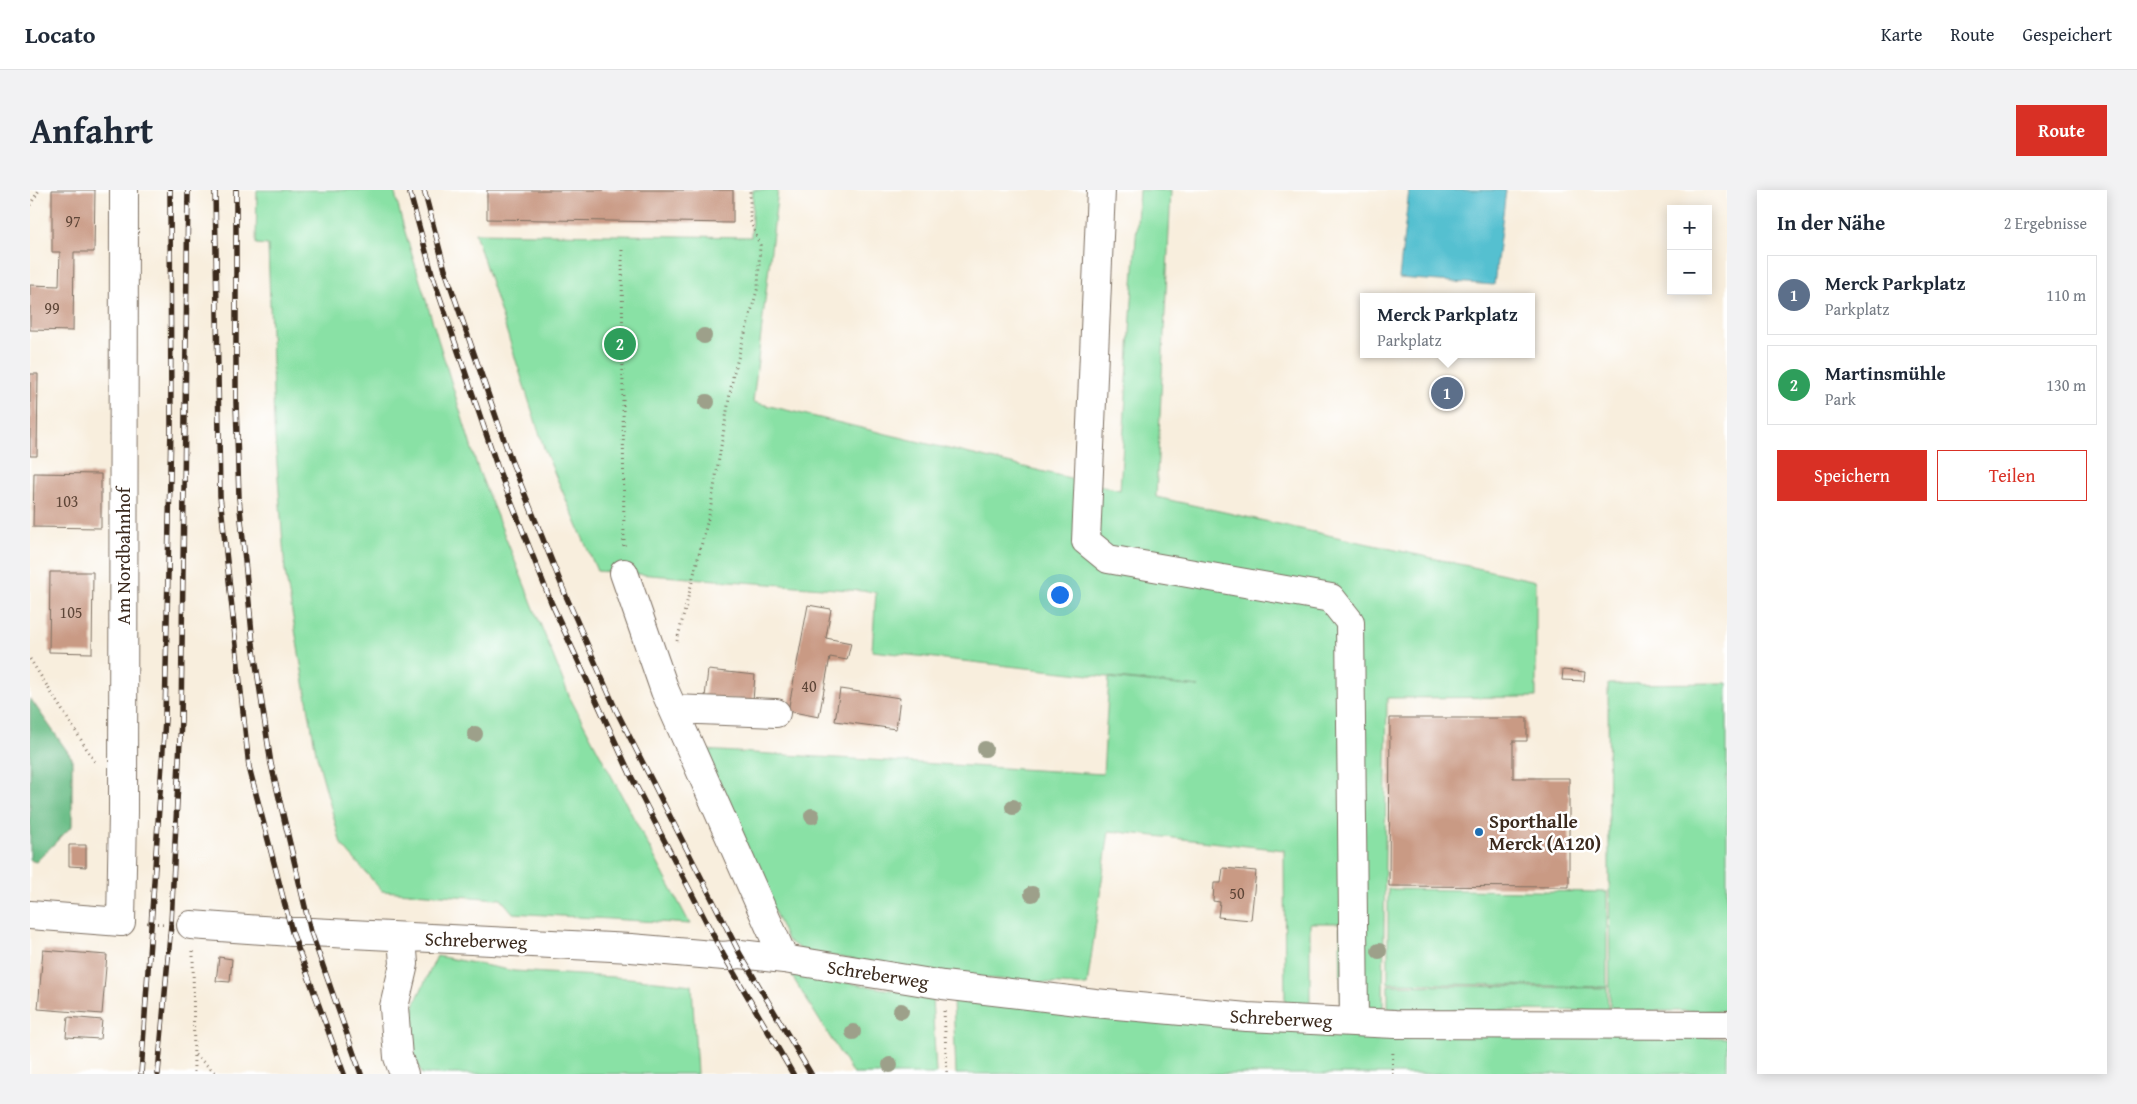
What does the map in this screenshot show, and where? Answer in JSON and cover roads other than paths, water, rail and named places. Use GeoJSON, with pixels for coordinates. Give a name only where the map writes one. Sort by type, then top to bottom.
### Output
{"type":"FeatureCollection","features":[{"type":"Feature","properties":{"kind":"street","name":"Am Nordbahnhof"},"geometry":{"type":"LineString","coordinates":[[30,915],[121,922],[123,812],[124,190]]}},
{"type":"Feature","properties":{"kind":"street"},"geometry":{"type":"LineString","coordinates":[[1101,190],[1086,541],[1108,559],[1331,598],[1350,622],[1354,1022]]}},
{"type":"Feature","properties":{"kind":"street"},"geometry":{"type":"LineString","coordinates":[[624,573],[665,690],[784,959]]}},
{"type":"Feature","properties":{"kind":"street"},"geometry":{"type":"LineString","coordinates":[[673,709],[776,713]]}},
{"type":"Feature","properties":{"kind":"street","name":"Schreberweg"},"geometry":{"type":"LineString","coordinates":[[191,925],[631,948],[784,959],[943,985],[1095,1003],[1247,1017],[1354,1022],[1727,1025]]}},
{"type":"Feature","properties":{"kind":"street"},"geometry":{"type":"LineString","coordinates":[[402,937],[404,964],[394,1007],[398,1057],[404,1074]]}},
{"type":"Feature","properties":{"kind":"water"},"geometry":{"type":"Polygon","coordinates":[[[1409,190],[1506,190],[1494,285],[1399,278],[1409,190]]]}},
{"type":"Feature","properties":{"kind":"railway"},"geometry":{"type":"LineString","coordinates":[[141,1074],[165,719],[171,425],[170,190]]}},
{"type":"Feature","properties":{"kind":"railway"},"geometry":{"type":"LineString","coordinates":[[158,1074],[171,924],[181,720],[188,190]]}},
{"type":"Feature","properties":{"kind":"railway"},"geometry":{"type":"LineString","coordinates":[[215,190],[220,496],[249,767],[292,932],[344,1074]]}},
{"type":"Feature","properties":{"kind":"railway"},"geometry":{"type":"LineString","coordinates":[[236,190],[236,403],[239,498],[253,644],[271,764],[311,932],[361,1074]]}},
{"type":"Feature","properties":{"kind":"railway"},"geometry":{"type":"LineString","coordinates":[[409,190],[433,277],[497,466],[551,602],[632,778],[724,956],[793,1074]]}},
{"type":"Feature","properties":{"kind":"railway"},"geometry":{"type":"LineString","coordinates":[[424,190],[445,270],[511,460],[566,596],[616,710],[740,954],[811,1074]]}},
{"type":"Feature","properties":{"kind":"place","name":"Martinsmühle"},"geometry":{"type":"Point","coordinates":[620,344]}},
{"type":"Feature","properties":{"kind":"place","name":"Merck Parkplatz"},"geometry":{"type":"Point","coordinates":[1447,393]}},
{"type":"Feature","properties":{"kind":"place","name":"Sporthalle Merck (A120)"},"geometry":{"type":"Point","coordinates":[1479,832]}}]}
